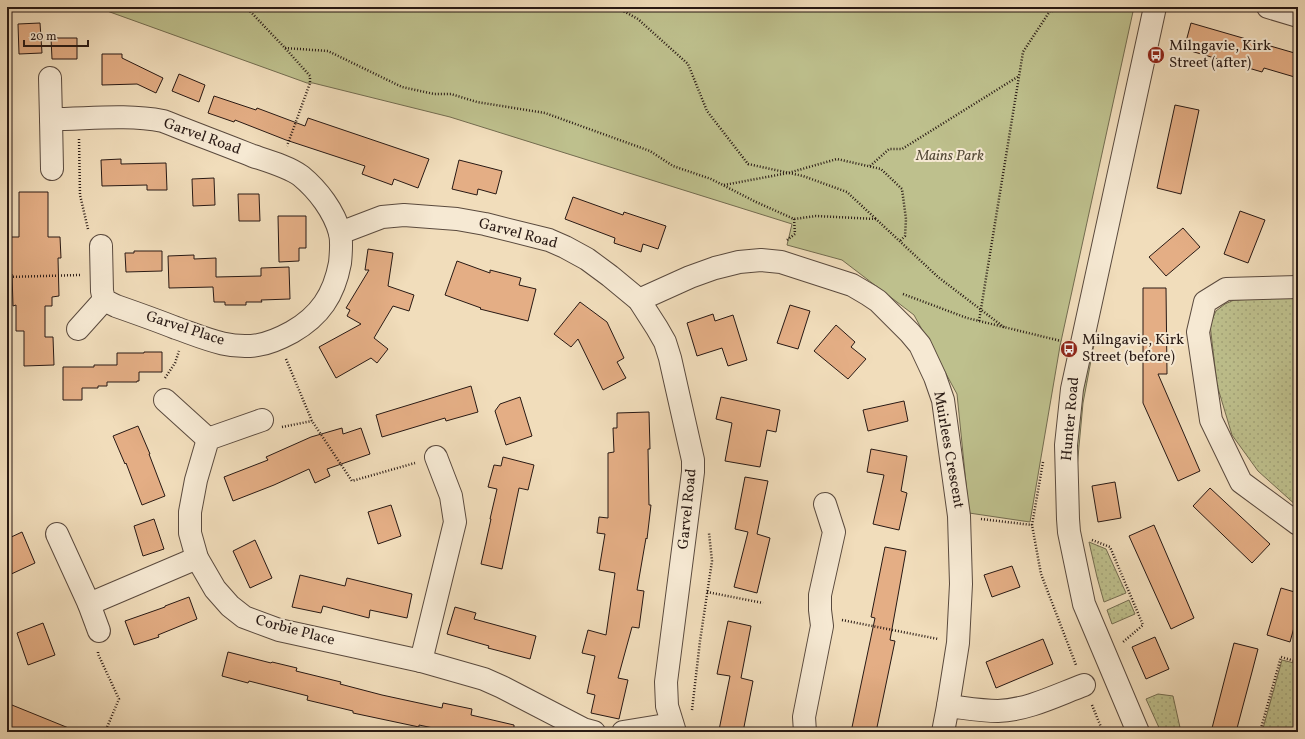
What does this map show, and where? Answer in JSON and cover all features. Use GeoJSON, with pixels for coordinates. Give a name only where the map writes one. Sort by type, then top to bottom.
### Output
{"type":"FeatureCollection","features":[{"type":"Feature","properties":{"kind":"street","name":"Hunter Road"},"geometry":{"type":"LineString","coordinates":[[1138,732],[1084,604],[1069,532],[1066,445],[1072,390],[1156,7]]}},
{"type":"Feature","properties":{"kind":"street"},"geometry":{"type":"LineString","coordinates":[[1268,7],[1298,16]]}},
{"type":"Feature","properties":{"kind":"street"},"geometry":{"type":"LineString","coordinates":[[50,78],[52,169]]}},
{"type":"Feature","properties":{"kind":"street","name":"Garvel Road"},"geometry":{"type":"LineString","coordinates":[[51,118],[149,118],[163,121],[280,166],[299,175],[311,185],[323,199],[331,212],[340,233],[382,217],[404,215],[458,219],[486,224],[550,240],[587,259],[638,300],[665,342],[681,403],[693,460],[693,472],[666,682],[667,706],[679,724]]}},
{"type":"Feature","properties":{"kind":"street","name":"Garvel Place"},"geometry":{"type":"LineString","coordinates":[[104,300],[116,306],[215,342],[236,346],[258,345],[278,340],[305,324],[320,311],[331,294],[338,274],[341,252],[340,233]]}},
{"type":"Feature","properties":{"kind":"street"},"geometry":{"type":"LineString","coordinates":[[78,329],[104,300],[102,291],[101,246]]}},
{"type":"Feature","properties":{"kind":"street","name":"Muirlees Crescent"},"geometry":{"type":"LineString","coordinates":[[638,300],[690,277],[715,268],[739,262],[761,260],[781,262],[852,285],[878,301],[920,345],[935,377],[943,400],[959,516],[961,584],[958,643],[943,732]]}},
{"type":"Feature","properties":{"kind":"street"},"geometry":{"type":"LineString","coordinates":[[1298,287],[1226,289],[1205,302],[1198,332],[1211,420],[1241,482],[1298,524]]}},
{"type":"Feature","properties":{"kind":"street"},"geometry":{"type":"LineString","coordinates":[[165,400],[208,439],[262,420]]}},
{"type":"Feature","properties":{"kind":"street","name":"Corbie Place"},"geometry":{"type":"LineString","coordinates":[[208,439],[196,480],[190,512],[190,533],[197,558],[215,589],[230,606],[244,617],[279,630],[421,661],[484,679],[583,729],[594,732]]}},
{"type":"Feature","properties":{"kind":"street"},"geometry":{"type":"LineString","coordinates":[[421,661],[455,522],[451,496],[436,458]]}},
{"type":"Feature","properties":{"kind":"street"},"geometry":{"type":"LineString","coordinates":[[804,732],[804,718],[822,626],[820,616],[820,595],[834,532],[825,504]]}},
{"type":"Feature","properties":{"kind":"street"},"geometry":{"type":"LineString","coordinates":[[57,534],[89,604],[99,631]]}},
{"type":"Feature","properties":{"kind":"street"},"geometry":{"type":"LineString","coordinates":[[89,604],[197,558]]}},
{"type":"Feature","properties":{"kind":"street"},"geometry":{"type":"LineString","coordinates":[[948,706],[999,711],[1021,708],[1084,685]]}},
{"type":"Feature","properties":{"kind":"street"},"geometry":{"type":"LineString","coordinates":[[623,732],[679,724]]}},
{"type":"Feature","properties":{"kind":"path"},"geometry":{"type":"LineString","coordinates":[[246,7],[310,76],[310,84],[280,166]]}},
{"type":"Feature","properties":{"kind":"path"},"geometry":{"type":"LineString","coordinates":[[616,7],[638,19],[688,64],[707,111],[748,164],[803,176],[847,192],[938,276],[1005,328]]}},
{"type":"Feature","properties":{"kind":"path"},"geometry":{"type":"LineString","coordinates":[[979,321],[1023,52],[1050,11],[1076,10],[1076,7]]}},
{"type":"Feature","properties":{"kind":"path"},"geometry":{"type":"LineString","coordinates":[[285,48],[328,51],[402,87],[434,94],[451,94],[477,102],[544,113],[650,151],[673,166],[710,179],[794,219],[816,216],[876,219]]}},
{"type":"Feature","properties":{"kind":"path"},"geometry":{"type":"LineString","coordinates":[[869,166],[889,149],[902,149],[1019,76]]}},
{"type":"Feature","properties":{"kind":"path"},"geometry":{"type":"LineString","coordinates":[[79,119],[80,195],[90,236],[101,246]]}},
{"type":"Feature","properties":{"kind":"path"},"geometry":{"type":"LineString","coordinates":[[723,185],[788,173],[837,159],[881,169],[902,189],[906,219],[905,236],[900,241]]}},
{"type":"Feature","properties":{"kind":"path"},"geometry":{"type":"LineString","coordinates":[[7,277],[102,275]]}},
{"type":"Feature","properties":{"kind":"path"},"geometry":{"type":"LineString","coordinates":[[901,293],[967,318],[1081,347]]}},
{"type":"Feature","properties":{"kind":"path"},"geometry":{"type":"LineString","coordinates":[[165,400],[161,385],[175,363],[186,331]]}},
{"type":"Feature","properties":{"kind":"path"},"geometry":{"type":"LineString","coordinates":[[278,340],[312,421],[352,481],[436,458]]}},
{"type":"Feature","properties":{"kind":"path"},"geometry":{"type":"LineString","coordinates":[[262,420],[276,428],[312,421]]}},
{"type":"Feature","properties":{"kind":"path"},"geometry":{"type":"LineString","coordinates":[[959,516],[1032,525]]}},
{"type":"Feature","properties":{"kind":"path"},"geometry":{"type":"LineString","coordinates":[[679,724],[700,641],[712,561],[708,530]]}},
{"type":"Feature","properties":{"kind":"path"},"geometry":{"type":"LineString","coordinates":[[1069,532],[1110,548],[1143,625],[1106,657]]}},
{"type":"Feature","properties":{"kind":"path"},"geometry":{"type":"LineString","coordinates":[[707,592],[763,603]]}},
{"type":"Feature","properties":{"kind":"path"},"geometry":{"type":"LineString","coordinates":[[820,616],[941,640]]}},
{"type":"Feature","properties":{"kind":"path"},"geometry":{"type":"LineString","coordinates":[[99,631],[98,654],[119,699],[105,732]]}},
{"type":"Feature","properties":{"kind":"path"},"geometry":{"type":"LineString","coordinates":[[1260,732],[1281,657],[1298,662]]}},
{"type":"Feature","properties":{"kind":"green space","name":"Mains Park"},"geometry":{"type":"Polygon","coordinates":[[[96,7],[1134,7],[1060,346],[1030,522],[969,513],[957,394],[914,315],[842,260],[787,245],[792,224],[450,117],[313,83],[307,83],[96,7]]]}},
{"type":"Feature","properties":{"kind":"green space"},"geometry":{"type":"Polygon","coordinates":[[[1298,297],[1298,507],[1258,471],[1232,435],[1217,385],[1210,324],[1216,311],[1225,304],[1234,300],[1298,297]]]}},
{"type":"Feature","properties":{"kind":"green space"},"geometry":{"type":"Polygon","coordinates":[[[1093,333],[1096,334],[1083,403],[1077,468],[1074,469],[1079,404],[1093,333]]]}},
{"type":"Feature","properties":{"kind":"green space"},"geometry":{"type":"Polygon","coordinates":[[[1089,542],[1106,549],[1126,593],[1104,602],[1089,542]]]}},
{"type":"Feature","properties":{"kind":"green space"},"geometry":{"type":"Polygon","coordinates":[[[1129,600],[1135,614],[1112,624],[1107,610],[1129,600]]]}},
{"type":"Feature","properties":{"kind":"green space"},"geometry":{"type":"Polygon","coordinates":[[[1282,660],[1298,664],[1298,732],[1262,732],[1282,660]]]}},
{"type":"Feature","properties":{"kind":"green space"},"geometry":{"type":"Polygon","coordinates":[[[1158,694],[1173,696],[1181,732],[1161,732],[1146,699],[1158,694]]]}},
{"type":"Feature","properties":{"kind":"building"},"geometry":{"type":"Polygon","coordinates":[[[40,23],[42,53],[19,54],[18,24],[40,23]]]}},
{"type":"Feature","properties":{"kind":"building"},"geometry":{"type":"Polygon","coordinates":[[[1191,23],[1298,54],[1298,78],[1264,68],[1262,72],[1184,49],[1191,23]]]}},
{"type":"Feature","properties":{"kind":"building"},"geometry":{"type":"Polygon","coordinates":[[[51,38],[77,38],[77,59],[52,59],[51,38]]]}},
{"type":"Feature","properties":{"kind":"building"},"geometry":{"type":"Polygon","coordinates":[[[102,54],[122,54],[122,58],[163,78],[156,93],[137,84],[102,85],[102,54]]]}},
{"type":"Feature","properties":{"kind":"building"},"geometry":{"type":"Polygon","coordinates":[[[179,74],[205,85],[199,102],[172,91],[179,74]]]}},
{"type":"Feature","properties":{"kind":"building"},"geometry":{"type":"Polygon","coordinates":[[[214,96],[256,110],[257,108],[305,126],[308,118],[429,159],[418,188],[394,179],[392,185],[362,174],[365,166],[286,140],[235,120],[234,122],[208,113],[214,96]]]}},
{"type":"Feature","properties":{"kind":"building"},"geometry":{"type":"Polygon","coordinates":[[[1175,105],[1199,110],[1181,194],[1157,188],[1175,105]]]}},
{"type":"Feature","properties":{"kind":"building"},"geometry":{"type":"Polygon","coordinates":[[[121,159],[121,164],[166,163],[167,190],[147,190],[147,185],[102,186],[101,160],[121,159]]]}},
{"type":"Feature","properties":{"kind":"building"},"geometry":{"type":"Polygon","coordinates":[[[459,160],[502,171],[496,194],[478,189],[477,195],[452,189],[459,160]]]}},
{"type":"Feature","properties":{"kind":"building"},"geometry":{"type":"Polygon","coordinates":[[[214,178],[215,205],[193,206],[192,179],[214,178]]]}},
{"type":"Feature","properties":{"kind":"building"},"geometry":{"type":"Polygon","coordinates":[[[19,192],[48,192],[48,237],[60,237],[61,258],[58,258],[59,296],[52,297],[52,306],[45,306],[45,337],[53,337],[54,365],[24,366],[24,331],[16,331],[16,305],[13,306],[12,274],[7,274],[7,237],[19,237],[19,192]]]}},
{"type":"Feature","properties":{"kind":"building"},"geometry":{"type":"Polygon","coordinates":[[[238,194],[259,194],[260,221],[239,221],[238,194]]]}},
{"type":"Feature","properties":{"kind":"building"},"geometry":{"type":"Polygon","coordinates":[[[573,197],[623,215],[624,212],[666,226],[658,249],[643,244],[641,252],[614,243],[615,238],[565,219],[573,197]]]}},
{"type":"Feature","properties":{"kind":"building"},"geometry":{"type":"Polygon","coordinates":[[[1240,211],[1265,220],[1248,263],[1224,254],[1240,211]]]}},
{"type":"Feature","properties":{"kind":"building"},"geometry":{"type":"Polygon","coordinates":[[[278,216],[306,216],[306,248],[299,248],[299,261],[279,262],[278,216]]]}},
{"type":"Feature","properties":{"kind":"building"},"geometry":{"type":"Polygon","coordinates":[[[1183,228],[1200,247],[1166,276],[1149,257],[1183,228]]]}},
{"type":"Feature","properties":{"kind":"building"},"geometry":{"type":"Polygon","coordinates":[[[368,249],[393,253],[388,286],[414,295],[409,311],[393,306],[374,338],[388,349],[377,363],[371,358],[336,378],[319,347],[361,324],[347,316],[350,310],[346,308],[369,270],[365,270],[368,249]]]}},
{"type":"Feature","properties":{"kind":"building"},"geometry":{"type":"Polygon","coordinates":[[[134,251],[162,251],[162,271],[126,272],[125,253],[134,253],[134,251]]]}},
{"type":"Feature","properties":{"kind":"building"},"geometry":{"type":"Polygon","coordinates":[[[194,255],[194,259],[216,258],[216,277],[261,276],[261,268],[289,267],[290,299],[246,302],[246,305],[225,305],[225,302],[214,302],[213,287],[169,288],[168,256],[194,255]]]}},
{"type":"Feature","properties":{"kind":"building"},"geometry":{"type":"Polygon","coordinates":[[[457,261],[490,273],[490,270],[521,278],[519,285],[536,289],[528,321],[480,309],[481,308],[445,295],[457,261]]]}},
{"type":"Feature","properties":{"kind":"building"},"geometry":{"type":"Polygon","coordinates":[[[1143,288],[1166,288],[1167,374],[1158,374],[1200,471],[1178,481],[1143,403],[1143,288]]]}},
{"type":"Feature","properties":{"kind":"building"},"geometry":{"type":"Polygon","coordinates":[[[580,302],[607,322],[624,358],[617,362],[626,378],[603,390],[578,339],[571,347],[554,334],[580,302]]]}},
{"type":"Feature","properties":{"kind":"building"},"geometry":{"type":"Polygon","coordinates":[[[790,305],[810,311],[798,349],[777,343],[790,305]]]}},
{"type":"Feature","properties":{"kind":"building"},"geometry":{"type":"Polygon","coordinates":[[[713,314],[715,321],[733,315],[747,360],[728,366],[722,348],[697,356],[687,323],[713,314]]]}},
{"type":"Feature","properties":{"kind":"building"},"geometry":{"type":"Polygon","coordinates":[[[836,325],[855,342],[851,347],[866,359],[848,379],[814,351],[836,325]]]}},
{"type":"Feature","properties":{"kind":"building"},"geometry":{"type":"Polygon","coordinates":[[[162,352],[162,372],[139,372],[139,381],[137,382],[107,382],[107,386],[98,386],[98,388],[82,388],[82,400],[63,400],[63,367],[117,365],[117,353],[162,352]]]}},
{"type":"Feature","properties":{"kind":"building"},"geometry":{"type":"Polygon","coordinates":[[[471,386],[478,412],[446,421],[445,418],[382,437],[376,415],[471,386]]]}},
{"type":"Feature","properties":{"kind":"building"},"geometry":{"type":"Polygon","coordinates":[[[520,397],[532,436],[506,445],[495,411],[500,404],[520,397]]]}},
{"type":"Feature","properties":{"kind":"building"},"geometry":{"type":"Polygon","coordinates":[[[721,397],[780,410],[776,432],[767,430],[760,467],[725,461],[732,423],[716,419],[721,397]]]}},
{"type":"Feature","properties":{"kind":"building"},"geometry":{"type":"Polygon","coordinates":[[[904,401],[908,421],[868,431],[863,410],[904,401]]]}},
{"type":"Feature","properties":{"kind":"building"},"geometry":{"type":"Polygon","coordinates":[[[649,412],[649,505],[651,505],[647,539],[646,538],[637,590],[644,591],[639,628],[632,627],[618,678],[628,680],[619,719],[591,713],[595,695],[587,693],[595,656],[582,653],[588,630],[606,635],[615,573],[599,570],[605,534],[597,533],[599,517],[608,518],[608,453],[614,452],[613,428],[617,428],[617,413],[649,412]]]}},
{"type":"Feature","properties":{"kind":"building"},"geometry":{"type":"Polygon","coordinates":[[[138,426],[165,496],[142,505],[126,463],[125,464],[113,436],[138,426]]]}},
{"type":"Feature","properties":{"kind":"building"},"geometry":{"type":"Polygon","coordinates":[[[342,428],[343,434],[361,428],[370,454],[327,469],[330,476],[315,483],[309,469],[233,501],[224,477],[268,460],[266,457],[311,437],[342,428]]]}},
{"type":"Feature","properties":{"kind":"building"},"geometry":{"type":"Polygon","coordinates":[[[871,449],[907,456],[901,491],[907,493],[899,530],[873,524],[884,475],[867,472],[871,449]]]}},
{"type":"Feature","properties":{"kind":"building"},"geometry":{"type":"Polygon","coordinates":[[[503,457],[534,465],[528,490],[519,488],[502,569],[481,564],[497,489],[488,487],[494,465],[501,466],[503,457]]]}},
{"type":"Feature","properties":{"kind":"building"},"geometry":{"type":"Polygon","coordinates":[[[745,477],[768,481],[757,534],[770,538],[757,593],[734,587],[748,532],[735,529],[745,477]]]}},
{"type":"Feature","properties":{"kind":"building"},"geometry":{"type":"Polygon","coordinates":[[[1115,482],[1121,518],[1098,522],[1092,486],[1115,482]]]}},
{"type":"Feature","properties":{"kind":"building"},"geometry":{"type":"Polygon","coordinates":[[[1210,488],[1270,544],[1252,563],[1193,506],[1210,488]]]}},
{"type":"Feature","properties":{"kind":"building"},"geometry":{"type":"Polygon","coordinates":[[[391,505],[401,536],[378,544],[368,512],[391,505]]]}},
{"type":"Feature","properties":{"kind":"building"},"geometry":{"type":"Polygon","coordinates":[[[154,519],[164,549],[143,556],[134,526],[154,519]]]}},
{"type":"Feature","properties":{"kind":"building"},"geometry":{"type":"Polygon","coordinates":[[[1154,525],[1194,618],[1171,629],[1129,536],[1154,525]]]}},
{"type":"Feature","properties":{"kind":"building"},"geometry":{"type":"Polygon","coordinates":[[[22,532],[35,563],[7,576],[7,539],[22,532]]]}},
{"type":"Feature","properties":{"kind":"building"},"geometry":{"type":"Polygon","coordinates":[[[255,540],[272,578],[250,588],[233,551],[255,540]]]}},
{"type":"Feature","properties":{"kind":"building"},"geometry":{"type":"Polygon","coordinates":[[[885,547],[906,551],[890,640],[895,641],[876,732],[851,732],[875,618],[871,617],[885,547]]]}},
{"type":"Feature","properties":{"kind":"building"},"geometry":{"type":"Polygon","coordinates":[[[1012,566],[1020,587],[992,597],[984,575],[1012,566]]]}},
{"type":"Feature","properties":{"kind":"building"},"geometry":{"type":"Polygon","coordinates":[[[300,575],[345,586],[347,578],[412,594],[407,618],[370,610],[369,618],[323,606],[321,613],[292,607],[300,575]]]}},
{"type":"Feature","properties":{"kind":"building"},"geometry":{"type":"Polygon","coordinates":[[[1281,588],[1298,593],[1298,613],[1290,642],[1267,635],[1281,588]]]}},
{"type":"Feature","properties":{"kind":"building"},"geometry":{"type":"Polygon","coordinates":[[[189,597],[197,619],[158,635],[159,637],[134,645],[125,621],[189,597]]]}},
{"type":"Feature","properties":{"kind":"building"},"geometry":{"type":"Polygon","coordinates":[[[455,607],[476,613],[474,619],[536,636],[530,659],[488,648],[489,646],[447,634],[455,607]]]}},
{"type":"Feature","properties":{"kind":"building"},"geometry":{"type":"Polygon","coordinates":[[[728,621],[751,626],[741,678],[753,681],[743,732],[719,730],[730,676],[717,674],[728,621]]]}},
{"type":"Feature","properties":{"kind":"building"},"geometry":{"type":"Polygon","coordinates":[[[43,623],[55,655],[28,665],[17,633],[43,623]]]}},
{"type":"Feature","properties":{"kind":"building"},"geometry":{"type":"Polygon","coordinates":[[[1155,637],[1169,669],[1146,679],[1132,647],[1155,637]]]}},
{"type":"Feature","properties":{"kind":"building"},"geometry":{"type":"Polygon","coordinates":[[[1043,639],[1053,664],[996,688],[986,662],[1043,639]]]}},
{"type":"Feature","properties":{"kind":"building"},"geometry":{"type":"Polygon","coordinates":[[[1234,643],[1258,649],[1236,732],[1211,732],[1234,643]]]}},
{"type":"Feature","properties":{"kind":"building"},"geometry":{"type":"Polygon","coordinates":[[[228,652],[297,668],[296,671],[341,682],[340,684],[382,695],[442,708],[443,703],[472,709],[471,715],[514,725],[514,732],[452,732],[419,725],[419,727],[353,713],[353,711],[307,700],[308,696],[249,681],[248,683],[222,676],[228,652]]]}},
{"type":"Feature","properties":{"kind":"building"},"geometry":{"type":"Polygon","coordinates":[[[7,703],[76,731],[76,732],[7,732],[7,703]]]}},
{"type":"Feature","properties":{"kind":"place","name":"Milngavie, Kirk Street (after)"},"geometry":{"type":"Point","coordinates":[1156,55]}},
{"type":"Feature","properties":{"kind":"place","name":"Milngavie, Kirk Street (before)"},"geometry":{"type":"Point","coordinates":[1069,349]}}]}
